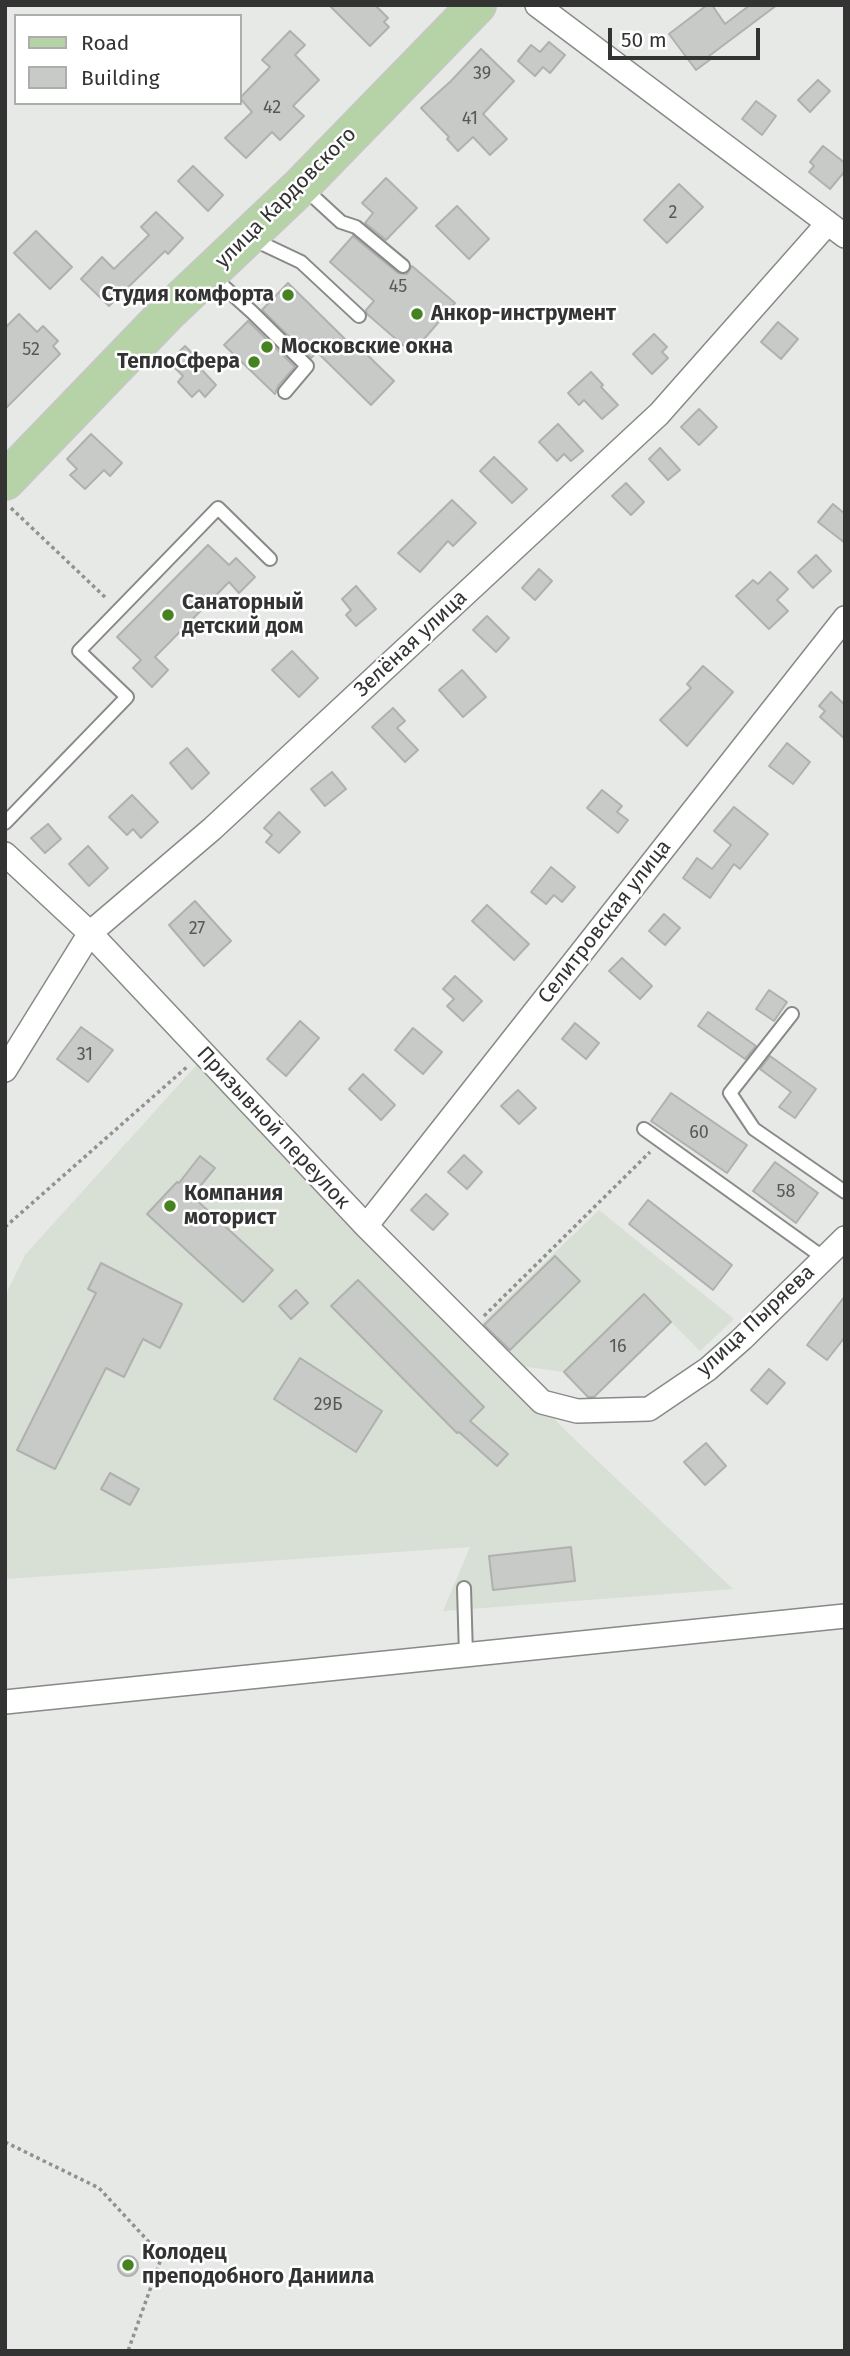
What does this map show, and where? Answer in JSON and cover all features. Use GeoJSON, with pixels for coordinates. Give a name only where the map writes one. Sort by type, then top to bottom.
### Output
{"type":"FeatureCollection","features":[{"type":"Feature","properties":{"kind":"main road","name":"улица Кардовского"},"geometry":{"type":"LineString","coordinates":[[7,494],[167,313],[301,186],[477,5]]}},
{"type":"Feature","properties":{"kind":"street"},"geometry":{"type":"LineString","coordinates":[[537,5],[836,230]]}},
{"type":"Feature","properties":{"kind":"street","name":"Зелёная улица"},"geometry":{"type":"LineString","coordinates":[[5,1070],[90,933],[212,829],[659,414],[836,230]]}},
{"type":"Feature","properties":{"kind":"street","name":"Селитровская улица"},"geometry":{"type":"LineString","coordinates":[[366,1226],[845,618]]}},
{"type":"Feature","properties":{"kind":"street","name":"Призывной переулок"},"geometry":{"type":"LineString","coordinates":[[5,854],[90,933],[366,1226],[542,1402]]}},
{"type":"Feature","properties":{"kind":"street","name":"улица Пыряева"},"geometry":{"type":"LineString","coordinates":[[542,1402],[577,1411],[649,1409],[716,1362],[845,1238]]}},
{"type":"Feature","properties":{"kind":"street"},"geometry":{"type":"LineString","coordinates":[[5,1702],[845,1616]]}},
{"type":"Feature","properties":{"kind":"lane"},"geometry":{"type":"LineString","coordinates":[[301,186],[341,222],[356,227],[403,266]]}},
{"type":"Feature","properties":{"kind":"lane"},"geometry":{"type":"LineString","coordinates":[[251,232],[263,244],[301,262],[359,316]]}},
{"type":"Feature","properties":{"kind":"lane"},"geometry":{"type":"LineString","coordinates":[[209,274],[307,366],[285,392]]}},
{"type":"Feature","properties":{"kind":"lane"},"geometry":{"type":"LineString","coordinates":[[5,822],[127,698],[79,651],[218,508],[270,559]]}},
{"type":"Feature","properties":{"kind":"lane"},"geometry":{"type":"LineString","coordinates":[[792,1014],[730,1093],[754,1129],[845,1192]]}},
{"type":"Feature","properties":{"kind":"lane"},"geometry":{"type":"LineString","coordinates":[[644,1129],[824,1258]]}},
{"type":"Feature","properties":{"kind":"lane"},"geometry":{"type":"LineString","coordinates":[[464,1588],[466,1655]]}},
{"type":"Feature","properties":{"kind":"path"},"geometry":{"type":"LineString","coordinates":[[7,494],[119,610]]}},
{"type":"Feature","properties":{"kind":"path"},"geometry":{"type":"LineString","coordinates":[[5,1227],[203,1053]]}},
{"type":"Feature","properties":{"kind":"path"},"geometry":{"type":"LineString","coordinates":[[470,1330],[661,1141]]}},
{"type":"Feature","properties":{"kind":"path"},"geometry":{"type":"LineString","coordinates":[[5,2142],[99,2188],[162,2256],[128,2351]]}},
{"type":"Feature","properties":{"kind":"shaded area"},"geometry":{"type":"Polygon","coordinates":[[[203,1058],[568,1433],[733,1589],[443,1611],[470,1547],[5,1579],[5,1296],[25,1255],[203,1058]]]}},
{"type":"Feature","properties":{"kind":"shaded area"},"geometry":{"type":"Polygon","coordinates":[[[599,1210],[734,1319],[700,1351],[671,1322],[591,1400],[564,1372],[521,1366],[482,1323],[599,1210]]]}},
{"type":"Feature","properties":{"kind":"building"},"geometry":{"type":"Polygon","coordinates":[[[329,5],[375,5],[388,18],[384,22],[389,27],[370,46],[329,5]]]}},
{"type":"Feature","properties":{"kind":"building"},"geometry":{"type":"Polygon","coordinates":[[[707,5],[712,5],[725,24],[750,5],[777,5],[709,56],[711,59],[696,70],[669,34],[707,5]]]}},
{"type":"Feature","properties":{"kind":"building"},"geometry":{"type":"Polygon","coordinates":[[[290,31],[305,45],[295,55],[319,80],[293,106],[304,116],[280,140],[272,132],[246,158],[225,138],[252,112],[242,100],[242,96],[270,67],[262,60],[290,31]]]}},
{"type":"Feature","properties":{"kind":"building"},"geometry":{"type":"Polygon","coordinates":[[[549,42],[565,55],[550,73],[543,67],[535,76],[518,61],[531,45],[540,52],[549,42]]]}},
{"type":"Feature","properties":{"kind":"building"},"geometry":{"type":"Polygon","coordinates":[[[481,49],[514,81],[483,114],[507,139],[490,155],[473,137],[458,151],[447,139],[449,137],[421,108],[481,49]]]}},
{"type":"Feature","properties":{"kind":"building"},"geometry":{"type":"Polygon","coordinates":[[[818,80],[830,91],[810,112],[798,100],[818,80]]]}},
{"type":"Feature","properties":{"kind":"building"},"geometry":{"type":"Polygon","coordinates":[[[756,101],[776,116],[762,135],[742,119],[756,101]]]}},
{"type":"Feature","properties":{"kind":"building"},"geometry":{"type":"Polygon","coordinates":[[[823,146],[845,163],[845,171],[830,189],[809,172],[814,166],[810,162],[823,146]]]}},
{"type":"Feature","properties":{"kind":"building"},"geometry":{"type":"Polygon","coordinates":[[[193,166],[223,195],[208,211],[178,181],[193,166]]]}},
{"type":"Feature","properties":{"kind":"building"},"geometry":{"type":"Polygon","coordinates":[[[386,178],[417,208],[386,240],[365,223],[373,213],[362,203],[386,178]]]}},
{"type":"Feature","properties":{"kind":"building"},"geometry":{"type":"Polygon","coordinates":[[[679,184],[703,207],[667,243],[644,220],[679,184]]]}},
{"type":"Feature","properties":{"kind":"building"},"geometry":{"type":"Polygon","coordinates":[[[457,206],[489,239],[469,259],[436,226],[457,206]]]}},
{"type":"Feature","properties":{"kind":"building"},"geometry":{"type":"Polygon","coordinates":[[[156,212],[183,238],[168,254],[165,251],[109,306],[81,279],[102,257],[114,269],[149,235],[141,227],[156,212]]]}},
{"type":"Feature","properties":{"kind":"building"},"geometry":{"type":"Polygon","coordinates":[[[36,231],[72,267],[50,289],[14,253],[36,231]]]}},
{"type":"Feature","properties":{"kind":"building"},"geometry":{"type":"Polygon","coordinates":[[[353,236],[398,273],[407,274],[412,266],[455,303],[412,353],[367,314],[366,310],[374,301],[330,262],[353,236]]]}},
{"type":"Feature","properties":{"kind":"building"},"geometry":{"type":"Polygon","coordinates":[[[288,283],[349,343],[352,340],[394,381],[371,405],[317,352],[311,358],[262,310],[288,283]]]}},
{"type":"Feature","properties":{"kind":"building"},"geometry":{"type":"Polygon","coordinates":[[[19,314],[37,332],[43,326],[58,341],[53,346],[60,354],[5,409],[5,328],[19,314]]]}},
{"type":"Feature","properties":{"kind":"building"},"geometry":{"type":"Polygon","coordinates":[[[248,321],[295,367],[278,386],[275,394],[224,345],[248,321]]]}},
{"type":"Feature","properties":{"kind":"building"},"geometry":{"type":"Polygon","coordinates":[[[778,322],[798,339],[781,359],[761,342],[778,322]]]}},
{"type":"Feature","properties":{"kind":"building"},"geometry":{"type":"Polygon","coordinates":[[[654,334],[667,347],[662,352],[668,358],[652,374],[633,354],[654,334]]]}},
{"type":"Feature","properties":{"kind":"building"},"geometry":{"type":"Polygon","coordinates":[[[185,346],[204,365],[200,368],[216,385],[205,397],[199,390],[192,397],[178,382],[183,376],[169,362],[185,346]]]}},
{"type":"Feature","properties":{"kind":"building"},"geometry":{"type":"Polygon","coordinates":[[[591,372],[618,405],[602,419],[584,400],[579,405],[568,393],[591,372]]]}},
{"type":"Feature","properties":{"kind":"building"},"geometry":{"type":"Polygon","coordinates":[[[699,409],[717,427],[699,445],[681,427],[699,409]]]}},
{"type":"Feature","properties":{"kind":"building"},"geometry":{"type":"Polygon","coordinates":[[[558,424],[583,451],[571,461],[564,454],[557,461],[539,442],[558,424]]]}},
{"type":"Feature","properties":{"kind":"building"},"geometry":{"type":"Polygon","coordinates":[[[91,434],[122,463],[110,476],[104,470],[85,489],[70,475],[77,469],[67,459],[91,434]]]}},
{"type":"Feature","properties":{"kind":"building"},"geometry":{"type":"Polygon","coordinates":[[[660,448],[680,470],[668,480],[649,459],[660,448]]]}},
{"type":"Feature","properties":{"kind":"building"},"geometry":{"type":"Polygon","coordinates":[[[494,457],[527,489],[512,503],[480,471],[494,457]]]}},
{"type":"Feature","properties":{"kind":"building"},"geometry":{"type":"Polygon","coordinates":[[[626,483],[644,502],[631,515],[612,496],[626,483]]]}},
{"type":"Feature","properties":{"kind":"building"},"geometry":{"type":"Polygon","coordinates":[[[452,500],[476,523],[453,546],[448,541],[420,572],[398,553],[452,500]]]}},
{"type":"Feature","properties":{"kind":"building"},"geometry":{"type":"Polygon","coordinates":[[[833,504],[845,514],[845,543],[818,522],[833,504]]]}},
{"type":"Feature","properties":{"kind":"building","name":"Санаторный детский дом"},"geometry":{"type":"Polygon","coordinates":[[[208,545],[229,565],[236,558],[255,577],[239,593],[229,582],[155,657],[168,670],[152,687],[133,668],[141,660],[117,637],[208,545]]]}},
{"type":"Feature","properties":{"kind":"building"},"geometry":{"type":"Polygon","coordinates":[[[816,555],[831,571],[813,588],[798,572],[816,555]]]}},
{"type":"Feature","properties":{"kind":"building"},"geometry":{"type":"Polygon","coordinates":[[[539,569],[552,581],[535,600],[522,588],[539,569]]]}},
{"type":"Feature","properties":{"kind":"building"},"geometry":{"type":"Polygon","coordinates":[[[770,572],[788,589],[777,600],[788,611],[769,629],[736,596],[753,580],[758,584],[770,572]]]}},
{"type":"Feature","properties":{"kind":"building"},"geometry":{"type":"Polygon","coordinates":[[[356,586],[376,609],[356,626],[346,615],[351,610],[342,599],[356,586]]]}},
{"type":"Feature","properties":{"kind":"building"},"geometry":{"type":"Polygon","coordinates":[[[487,616],[509,638],[496,652],[473,630],[487,616]]]}},
{"type":"Feature","properties":{"kind":"building"},"geometry":{"type":"Polygon","coordinates":[[[292,651],[318,678],[299,697],[272,670],[292,651]]]}},
{"type":"Feature","properties":{"kind":"building"},"geometry":{"type":"Polygon","coordinates":[[[703,666],[733,692],[687,746],[660,720],[691,688],[687,684],[703,666]]]}},
{"type":"Feature","properties":{"kind":"building"},"geometry":{"type":"Polygon","coordinates":[[[462,670],[486,697],[463,717],[439,690],[462,670]]]}},
{"type":"Feature","properties":{"kind":"building"},"geometry":{"type":"Polygon","coordinates":[[[831,692],[845,705],[845,739],[820,717],[825,711],[819,706],[831,692]]]}},
{"type":"Feature","properties":{"kind":"building"},"geometry":{"type":"Polygon","coordinates":[[[393,708],[405,721],[397,728],[418,750],[405,762],[372,727],[393,708]]]}},
{"type":"Feature","properties":{"kind":"building"},"geometry":{"type":"Polygon","coordinates":[[[787,743],[810,762],[793,784],[769,766],[787,743]]]}},
{"type":"Feature","properties":{"kind":"building"},"geometry":{"type":"Polygon","coordinates":[[[187,748],[209,773],[192,789],[170,763],[187,748]]]}},
{"type":"Feature","properties":{"kind":"building"},"geometry":{"type":"Polygon","coordinates":[[[332,772],[346,789],[325,806],[311,789],[332,772]]]}},
{"type":"Feature","properties":{"kind":"building"},"geometry":{"type":"Polygon","coordinates":[[[602,790],[622,806],[617,812],[628,820],[618,833],[587,808],[602,790]]]}},
{"type":"Feature","properties":{"kind":"building"},"geometry":{"type":"Polygon","coordinates":[[[132,795],[158,822],[141,838],[133,829],[127,835],[109,817],[132,795]]]}},
{"type":"Feature","properties":{"kind":"building"},"geometry":{"type":"Polygon","coordinates":[[[734,807],[768,834],[740,869],[734,864],[710,898],[683,878],[697,858],[712,869],[731,845],[714,831],[734,807]]]}},
{"type":"Feature","properties":{"kind":"building"},"geometry":{"type":"Polygon","coordinates":[[[279,812],[300,832],[279,853],[266,842],[272,835],[264,828],[279,812]]]}},
{"type":"Feature","properties":{"kind":"building"},"geometry":{"type":"Polygon","coordinates":[[[48,824],[61,839],[45,853],[31,838],[48,824]]]}},
{"type":"Feature","properties":{"kind":"building"},"geometry":{"type":"Polygon","coordinates":[[[88,846],[108,868],[89,886],[69,864],[88,846]]]}},
{"type":"Feature","properties":{"kind":"building"},"geometry":{"type":"Polygon","coordinates":[[[551,867],[575,887],[562,902],[554,895],[546,904],[531,892],[551,867]]]}},
{"type":"Feature","properties":{"kind":"building"},"geometry":{"type":"Polygon","coordinates":[[[195,901],[231,941],[204,966],[169,925],[195,901]]]}},
{"type":"Feature","properties":{"kind":"building"},"geometry":{"type":"Polygon","coordinates":[[[487,905],[529,944],[514,960],[472,921],[487,905]]]}},
{"type":"Feature","properties":{"kind":"building"},"geometry":{"type":"Polygon","coordinates":[[[664,914],[680,928],[665,945],[649,931],[664,914]]]}},
{"type":"Feature","properties":{"kind":"building"},"geometry":{"type":"Polygon","coordinates":[[[622,958],[652,986],[640,999],[609,971],[622,958]]]}},
{"type":"Feature","properties":{"kind":"building"},"geometry":{"type":"Polygon","coordinates":[[[455,976],[482,1001],[463,1021],[447,1006],[454,999],[443,989],[455,976]]]}},
{"type":"Feature","properties":{"kind":"building"},"geometry":{"type":"Polygon","coordinates":[[[769,990],[787,1002],[774,1021],[756,1009],[769,990]]]}},
{"type":"Feature","properties":{"kind":"building"},"geometry":{"type":"Polygon","coordinates":[[[708,1012],[756,1046],[745,1059],[698,1026],[708,1012]]]}},
{"type":"Feature","properties":{"kind":"building"},"geometry":{"type":"Polygon","coordinates":[[[300,1021],[319,1038],[286,1076],[267,1059],[300,1021]]]}},
{"type":"Feature","properties":{"kind":"building"},"geometry":{"type":"Polygon","coordinates":[[[575,1023],[599,1043],[586,1059],[562,1039],[575,1023]]]}},
{"type":"Feature","properties":{"kind":"building"},"geometry":{"type":"Polygon","coordinates":[[[81,1027],[113,1050],[88,1082],[57,1059],[81,1027]]]}},
{"type":"Feature","properties":{"kind":"building"},"geometry":{"type":"Polygon","coordinates":[[[413,1028],[442,1052],[423,1074],[395,1050],[413,1028]]]}},
{"type":"Feature","properties":{"kind":"building"},"geometry":{"type":"Polygon","coordinates":[[[770,1056],[816,1089],[795,1118],[779,1107],[791,1092],[760,1069],[770,1056]]]}},
{"type":"Feature","properties":{"kind":"building"},"geometry":{"type":"Polygon","coordinates":[[[363,1074],[395,1105],[381,1120],[349,1089],[363,1074]]]}},
{"type":"Feature","properties":{"kind":"building"},"geometry":{"type":"Polygon","coordinates":[[[518,1090],[536,1108],[519,1124],[501,1106],[518,1090]]]}},
{"type":"Feature","properties":{"kind":"building"},"geometry":{"type":"Polygon","coordinates":[[[671,1093],[747,1145],[727,1173],[651,1121],[671,1093]]]}},
{"type":"Feature","properties":{"kind":"building"},"geometry":{"type":"Polygon","coordinates":[[[464,1155],[482,1172],[467,1189],[448,1172],[464,1155]]]}},
{"type":"Feature","properties":{"kind":"building"},"geometry":{"type":"Polygon","coordinates":[[[200,1156],[215,1168],[192,1196],[273,1270],[243,1302],[147,1214],[177,1182],[179,1183],[200,1156]]]}},
{"type":"Feature","properties":{"kind":"building"},"geometry":{"type":"Polygon","coordinates":[[[775,1162],[818,1193],[796,1223],[753,1191],[775,1162]]]}},
{"type":"Feature","properties":{"kind":"building"},"geometry":{"type":"Polygon","coordinates":[[[426,1194],[448,1214],[433,1230],[411,1210],[426,1194]]]}},
{"type":"Feature","properties":{"kind":"building"},"geometry":{"type":"Polygon","coordinates":[[[648,1200],[732,1265],[713,1290],[629,1224],[648,1200]]]}},
{"type":"Feature","properties":{"kind":"building"},"geometry":{"type":"Polygon","coordinates":[[[555,1256],[580,1281],[510,1350],[484,1325],[555,1256]]]}},
{"type":"Feature","properties":{"kind":"building"},"geometry":{"type":"Polygon","coordinates":[[[101,1263],[182,1304],[160,1348],[143,1339],[124,1377],[106,1368],[55,1469],[17,1450],[96,1293],[88,1289],[101,1263]]]}},
{"type":"Feature","properties":{"kind":"building"},"geometry":{"type":"Polygon","coordinates":[[[358,1280],[484,1407],[470,1421],[508,1454],[497,1466],[457,1433],[331,1306],[358,1280]]]}},
{"type":"Feature","properties":{"kind":"building"},"geometry":{"type":"Polygon","coordinates":[[[296,1290],[308,1303],[291,1319],[279,1306],[296,1290]]]}},
{"type":"Feature","properties":{"kind":"building"},"geometry":{"type":"Polygon","coordinates":[[[644,1294],[671,1322],[594,1397],[588,1397],[564,1372],[644,1294]]]}},
{"type":"Feature","properties":{"kind":"building"},"geometry":{"type":"Polygon","coordinates":[[[845,1296],[845,1337],[827,1360],[807,1345],[845,1296]]]}},
{"type":"Feature","properties":{"kind":"building"},"geometry":{"type":"Polygon","coordinates":[[[300,1358],[382,1411],[356,1452],[274,1399],[300,1358]]]}},
{"type":"Feature","properties":{"kind":"building"},"geometry":{"type":"Polygon","coordinates":[[[769,1369],[785,1383],[767,1404],[751,1390],[769,1369]]]}},
{"type":"Feature","properties":{"kind":"building"},"geometry":{"type":"Polygon","coordinates":[[[706,1443],[726,1466],[705,1485],[684,1462],[706,1443]]]}},
{"type":"Feature","properties":{"kind":"building"},"geometry":{"type":"Polygon","coordinates":[[[110,1473],[139,1489],[130,1505],[101,1489],[110,1473]]]}},
{"type":"Feature","properties":{"kind":"building"},"geometry":{"type":"Polygon","coordinates":[[[571,1547],[575,1581],[493,1590],[489,1556],[571,1547]]]}},
{"type":"Feature","properties":{"kind":"building","name":"Колодец преподобного Даниила"},"geometry":{"type":"Polygon","coordinates":[[[128,2256],[135,2259],[138,2266],[135,2273],[128,2276],[121,2273],[118,2266],[121,2259],[128,2256]]]}},
{"type":"Feature","properties":{"kind":"place","name":"Студия комфорта"},"geometry":{"type":"Point","coordinates":[288,295]}},
{"type":"Feature","properties":{"kind":"place","name":"Анкор-инструмент"},"geometry":{"type":"Point","coordinates":[417,314]}},
{"type":"Feature","properties":{"kind":"place","name":"Московские окна"},"geometry":{"type":"Point","coordinates":[267,347]}},
{"type":"Feature","properties":{"kind":"place","name":"ТеплоСфера"},"geometry":{"type":"Point","coordinates":[254,362]}},
{"type":"Feature","properties":{"kind":"place","name":"Санаторный детский дом"},"geometry":{"type":"Point","coordinates":[168,615]}},
{"type":"Feature","properties":{"kind":"place","name":"Компания моторист"},"geometry":{"type":"Point","coordinates":[170,1206]}},
{"type":"Feature","properties":{"kind":"place","name":"Колодец преподобного Даниила"},"geometry":{"type":"Point","coordinates":[128,2265]}}]}
